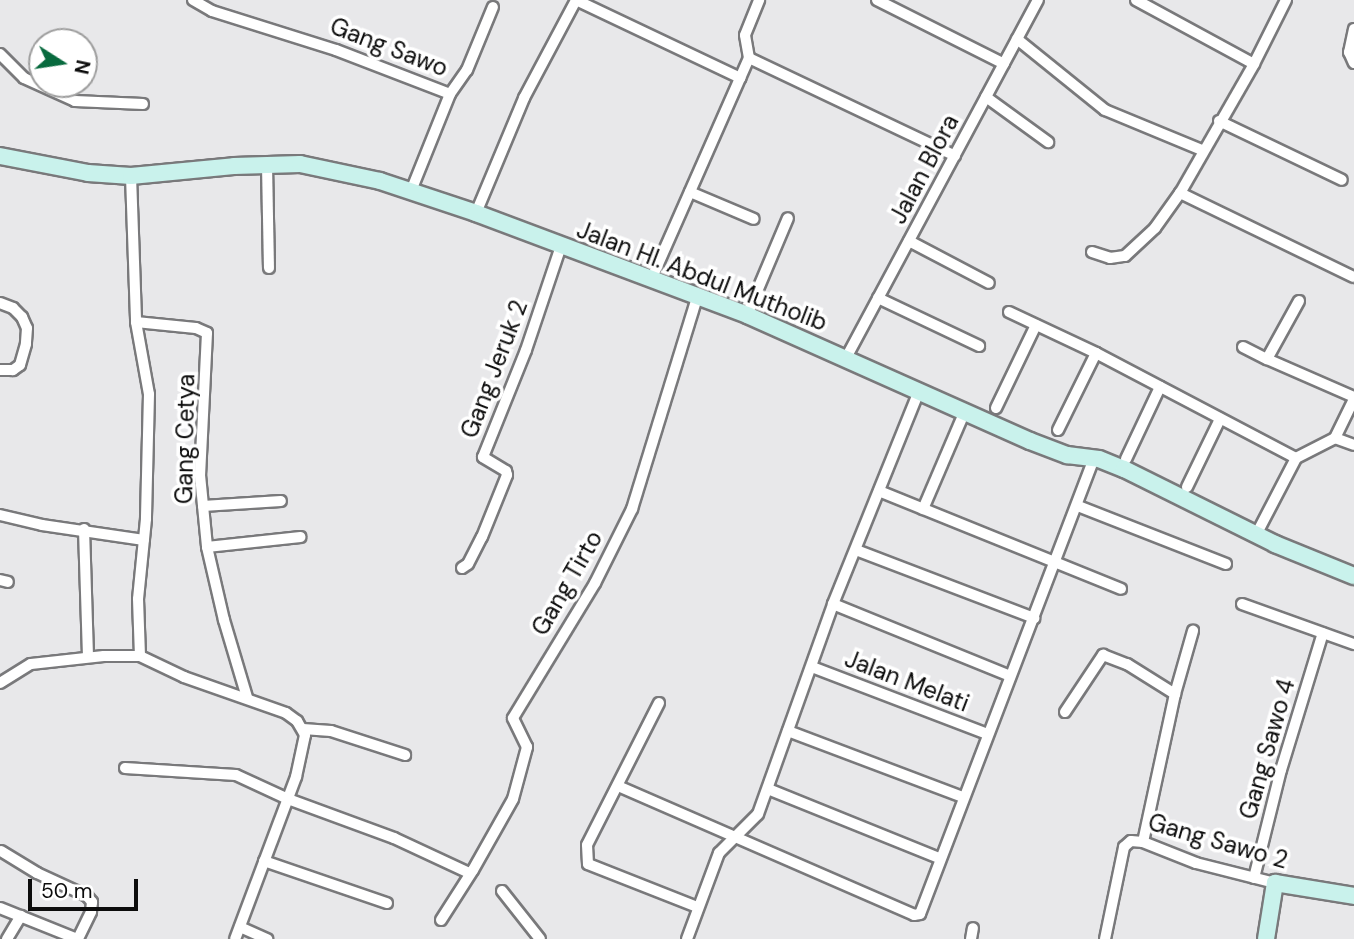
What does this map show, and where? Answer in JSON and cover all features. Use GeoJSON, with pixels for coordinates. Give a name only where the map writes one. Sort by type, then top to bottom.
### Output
{"type":"FeatureCollection","features":[{"type":"Feature","properties":{"kind":"street","name":"Gang Sawo"},"geometry":{"type":"LineString","coordinates":[[193,0],[212,11],[337,50],[450,94]]}},
{"type":"Feature","properties":{"kind":"street"},"geometry":{"type":"LineString","coordinates":[[476,213],[524,98],[576,0],[740,78]]}},
{"type":"Feature","properties":{"kind":"street"},"geometry":{"type":"LineString","coordinates":[[651,280],[749,58],[745,35],[759,0]]}},
{"type":"Feature","properties":{"kind":"street"},"geometry":{"type":"LineString","coordinates":[[877,0],[1004,64]]}},
{"type":"Feature","properties":{"kind":"street","name":"Jalan Blora"},"geometry":{"type":"LineString","coordinates":[[846,358],[1038,0]]}},
{"type":"Feature","properties":{"kind":"street"},"geometry":{"type":"LineString","coordinates":[[1136,0],[1254,64]]}},
{"type":"Feature","properties":{"kind":"street"},"geometry":{"type":"LineString","coordinates":[[1092,252],[1110,258],[1125,256],[1154,228],[1180,193],[1202,150],[1254,64],[1286,0]]}},
{"type":"Feature","properties":{"kind":"street"},"geometry":{"type":"LineString","coordinates":[[411,191],[450,94],[467,70],[493,7]]}},
{"type":"Feature","properties":{"kind":"street"},"geometry":{"type":"LineString","coordinates":[[1354,29],[1349,52],[1354,63]]}},
{"type":"Feature","properties":{"kind":"street"},"geometry":{"type":"LineString","coordinates":[[1017,39],[1105,110],[1202,150]]}},
{"type":"Feature","properties":{"kind":"street"},"geometry":{"type":"LineString","coordinates":[[0,54],[24,78],[75,101],[143,104]]}},
{"type":"Feature","properties":{"kind":"street"},"geometry":{"type":"LineString","coordinates":[[749,58],[955,156]]}},
{"type":"Feature","properties":{"kind":"street"},"geometry":{"type":"LineString","coordinates":[[986,96],[1048,142]]}},
{"type":"Feature","properties":{"kind":"street"},"geometry":{"type":"LineString","coordinates":[[1219,121],[1342,180]]}},
{"type":"Feature","properties":{"kind":"street","name":"Jalan HI. Abdul Mutholib"},"geometry":{"type":"LineString","coordinates":[[0,156],[88,173],[131,176],[300,164],[380,181],[476,213],[747,316],[1055,450],[1124,469],[1256,535],[1354,576]]}},
{"type":"Feature","properties":{"kind":"street"},"geometry":{"type":"LineString","coordinates":[[267,165],[269,268]]}},
{"type":"Feature","properties":{"kind":"street"},"geometry":{"type":"LineString","coordinates":[[131,176],[136,321],[149,394],[144,540],[138,599],[140,656]]}},
{"type":"Feature","properties":{"kind":"street"},"geometry":{"type":"LineString","coordinates":[[690,192],[754,219]]}},
{"type":"Feature","properties":{"kind":"street"},"geometry":{"type":"LineString","coordinates":[[1180,193],[1354,277]]}},
{"type":"Feature","properties":{"kind":"street"},"geometry":{"type":"LineString","coordinates":[[747,316],[788,218]]}},
{"type":"Feature","properties":{"kind":"street"},"geometry":{"type":"LineString","coordinates":[[909,241],[989,283]]}},
{"type":"Feature","properties":{"kind":"street","name":"Gang Jeruk 2"},"geometry":{"type":"LineString","coordinates":[[462,568],[468,564],[482,537],[507,475],[506,471],[483,457],[526,350],[561,246]]}},
{"type":"Feature","properties":{"kind":"street","name":"Gang Tirto"},"geometry":{"type":"LineString","coordinates":[[440,920],[513,799],[525,759],[525,737],[513,718],[516,709],[595,583],[632,509],[697,298]]}},
{"type":"Feature","properties":{"kind":"street"},"geometry":{"type":"LineString","coordinates":[[878,298],[979,346]]}},
{"type":"Feature","properties":{"kind":"street"},"geometry":{"type":"LineString","coordinates":[[1268,359],[1299,301]]}},
{"type":"Feature","properties":{"kind":"street"},"geometry":{"type":"LineString","coordinates":[[0,303],[13,308],[22,317],[27,328],[20,365],[13,370],[0,370]]}},
{"type":"Feature","properties":{"kind":"street"},"geometry":{"type":"LineString","coordinates":[[1009,312],[1096,353],[1296,458]]}},
{"type":"Feature","properties":{"kind":"street","name":"Gang Cetya"},"geometry":{"type":"LineString","coordinates":[[136,321],[196,328],[208,333],[200,475],[207,547],[224,620],[247,697]]}},
{"type":"Feature","properties":{"kind":"street"},"geometry":{"type":"LineString","coordinates":[[996,408],[1037,325]]}},
{"type":"Feature","properties":{"kind":"street"},"geometry":{"type":"LineString","coordinates":[[1243,347],[1354,398],[1335,438],[1296,458],[1256,535]]}},
{"type":"Feature","properties":{"kind":"street"},"geometry":{"type":"LineString","coordinates":[[1058,430],[1096,353]]}},
{"type":"Feature","properties":{"kind":"street"},"geometry":{"type":"LineString","coordinates":[[1126,459],[1160,387]]}},
{"type":"Feature","properties":{"kind":"street"},"geometry":{"type":"LineString","coordinates":[[687,939],[719,853],[731,837],[758,814],[833,604],[919,391]]}},
{"type":"Feature","properties":{"kind":"street"},"geometry":{"type":"LineString","coordinates":[[923,509],[965,411]]}},
{"type":"Feature","properties":{"kind":"street"},"geometry":{"type":"LineString","coordinates":[[1187,487],[1220,419]]}},
{"type":"Feature","properties":{"kind":"street"},"geometry":{"type":"LineString","coordinates":[[1335,438],[1354,445]]}},
{"type":"Feature","properties":{"kind":"street"},"geometry":{"type":"LineString","coordinates":[[618,786],[914,915],[923,910],[939,858],[1056,563],[1094,459]]}},
{"type":"Feature","properties":{"kind":"street"},"geometry":{"type":"LineString","coordinates":[[879,491],[1121,589]]}},
{"type":"Feature","properties":{"kind":"street"},"geometry":{"type":"LineString","coordinates":[[203,506],[281,501]]}},
{"type":"Feature","properties":{"kind":"street"},"geometry":{"type":"LineString","coordinates":[[1078,506],[1226,564]]}},
{"type":"Feature","properties":{"kind":"street"},"geometry":{"type":"LineString","coordinates":[[0,515],[42,525],[84,529],[144,540]]}},
{"type":"Feature","properties":{"kind":"street"},"geometry":{"type":"LineString","coordinates":[[84,529],[88,657]]}},
{"type":"Feature","properties":{"kind":"street"},"geometry":{"type":"LineString","coordinates":[[207,547],[300,537]]}},
{"type":"Feature","properties":{"kind":"street"},"geometry":{"type":"LineString","coordinates":[[856,550],[1034,618]]}},
{"type":"Feature","properties":{"kind":"street"},"geometry":{"type":"LineString","coordinates":[[833,604],[1010,676]]}},
{"type":"Feature","properties":{"kind":"street"},"geometry":{"type":"LineString","coordinates":[[1242,604],[1354,644]]}},
{"type":"Feature","properties":{"kind":"street"},"geometry":{"type":"LineString","coordinates":[[1143,842],[1175,694],[1194,631]]}},
{"type":"Feature","properties":{"kind":"street","name":"Gang Sawo 4"},"geometry":{"type":"LineString","coordinates":[[1254,878],[1281,770],[1323,633]]}},
{"type":"Feature","properties":{"kind":"street"},"geometry":{"type":"LineString","coordinates":[[1065,712],[1103,655],[1127,664],[1175,694]]}},
{"type":"Feature","properties":{"kind":"street"},"geometry":{"type":"LineString","coordinates":[[0,683],[31,664],[88,657],[140,656],[184,677],[247,697],[286,713],[303,729],[331,731],[405,755]]}},
{"type":"Feature","properties":{"kind":"street","name":"Jalan Melati"},"geometry":{"type":"LineString","coordinates":[[812,667],[987,734]]}},
{"type":"Feature","properties":{"kind":"street"},"geometry":{"type":"LineString","coordinates":[[659,703],[587,845],[588,864],[697,907]]}},
{"type":"Feature","properties":{"kind":"street"},"geometry":{"type":"LineString","coordinates":[[235,939],[302,759],[303,729]]}},
{"type":"Feature","properties":{"kind":"street"},"geometry":{"type":"LineString","coordinates":[[788,732],[963,797]]}},
{"type":"Feature","properties":{"kind":"street"},"geometry":{"type":"LineString","coordinates":[[125,768],[221,772],[250,780],[288,799],[394,838],[469,873]]}},
{"type":"Feature","properties":{"kind":"street"},"geometry":{"type":"LineString","coordinates":[[768,789],[939,858]]}},
{"type":"Feature","properties":{"kind":"street","name":"Gang Sawo 2"},"geometry":{"type":"LineString","coordinates":[[1105,939],[1124,847],[1131,841],[1143,842],[1196,863],[1254,878],[1354,896]]}},
{"type":"Feature","properties":{"kind":"street"},"geometry":{"type":"LineString","coordinates":[[0,908],[77,939],[91,912],[92,902],[87,896],[37,873],[1,851]]}},
{"type":"Feature","properties":{"kind":"street"},"geometry":{"type":"LineString","coordinates":[[264,861],[387,903]]}},
{"type":"Feature","properties":{"kind":"street"},"geometry":{"type":"LineString","coordinates":[[1266,939],[1275,883]]}},
{"type":"Feature","properties":{"kind":"street"},"geometry":{"type":"LineString","coordinates":[[502,891],[540,939]]}},
{"type":"Feature","properties":{"kind":"street"},"geometry":{"type":"LineString","coordinates":[[7,939],[21,916]]}},
{"type":"Feature","properties":{"kind":"street"},"geometry":{"type":"LineString","coordinates":[[240,927],[267,939]]}}]}
